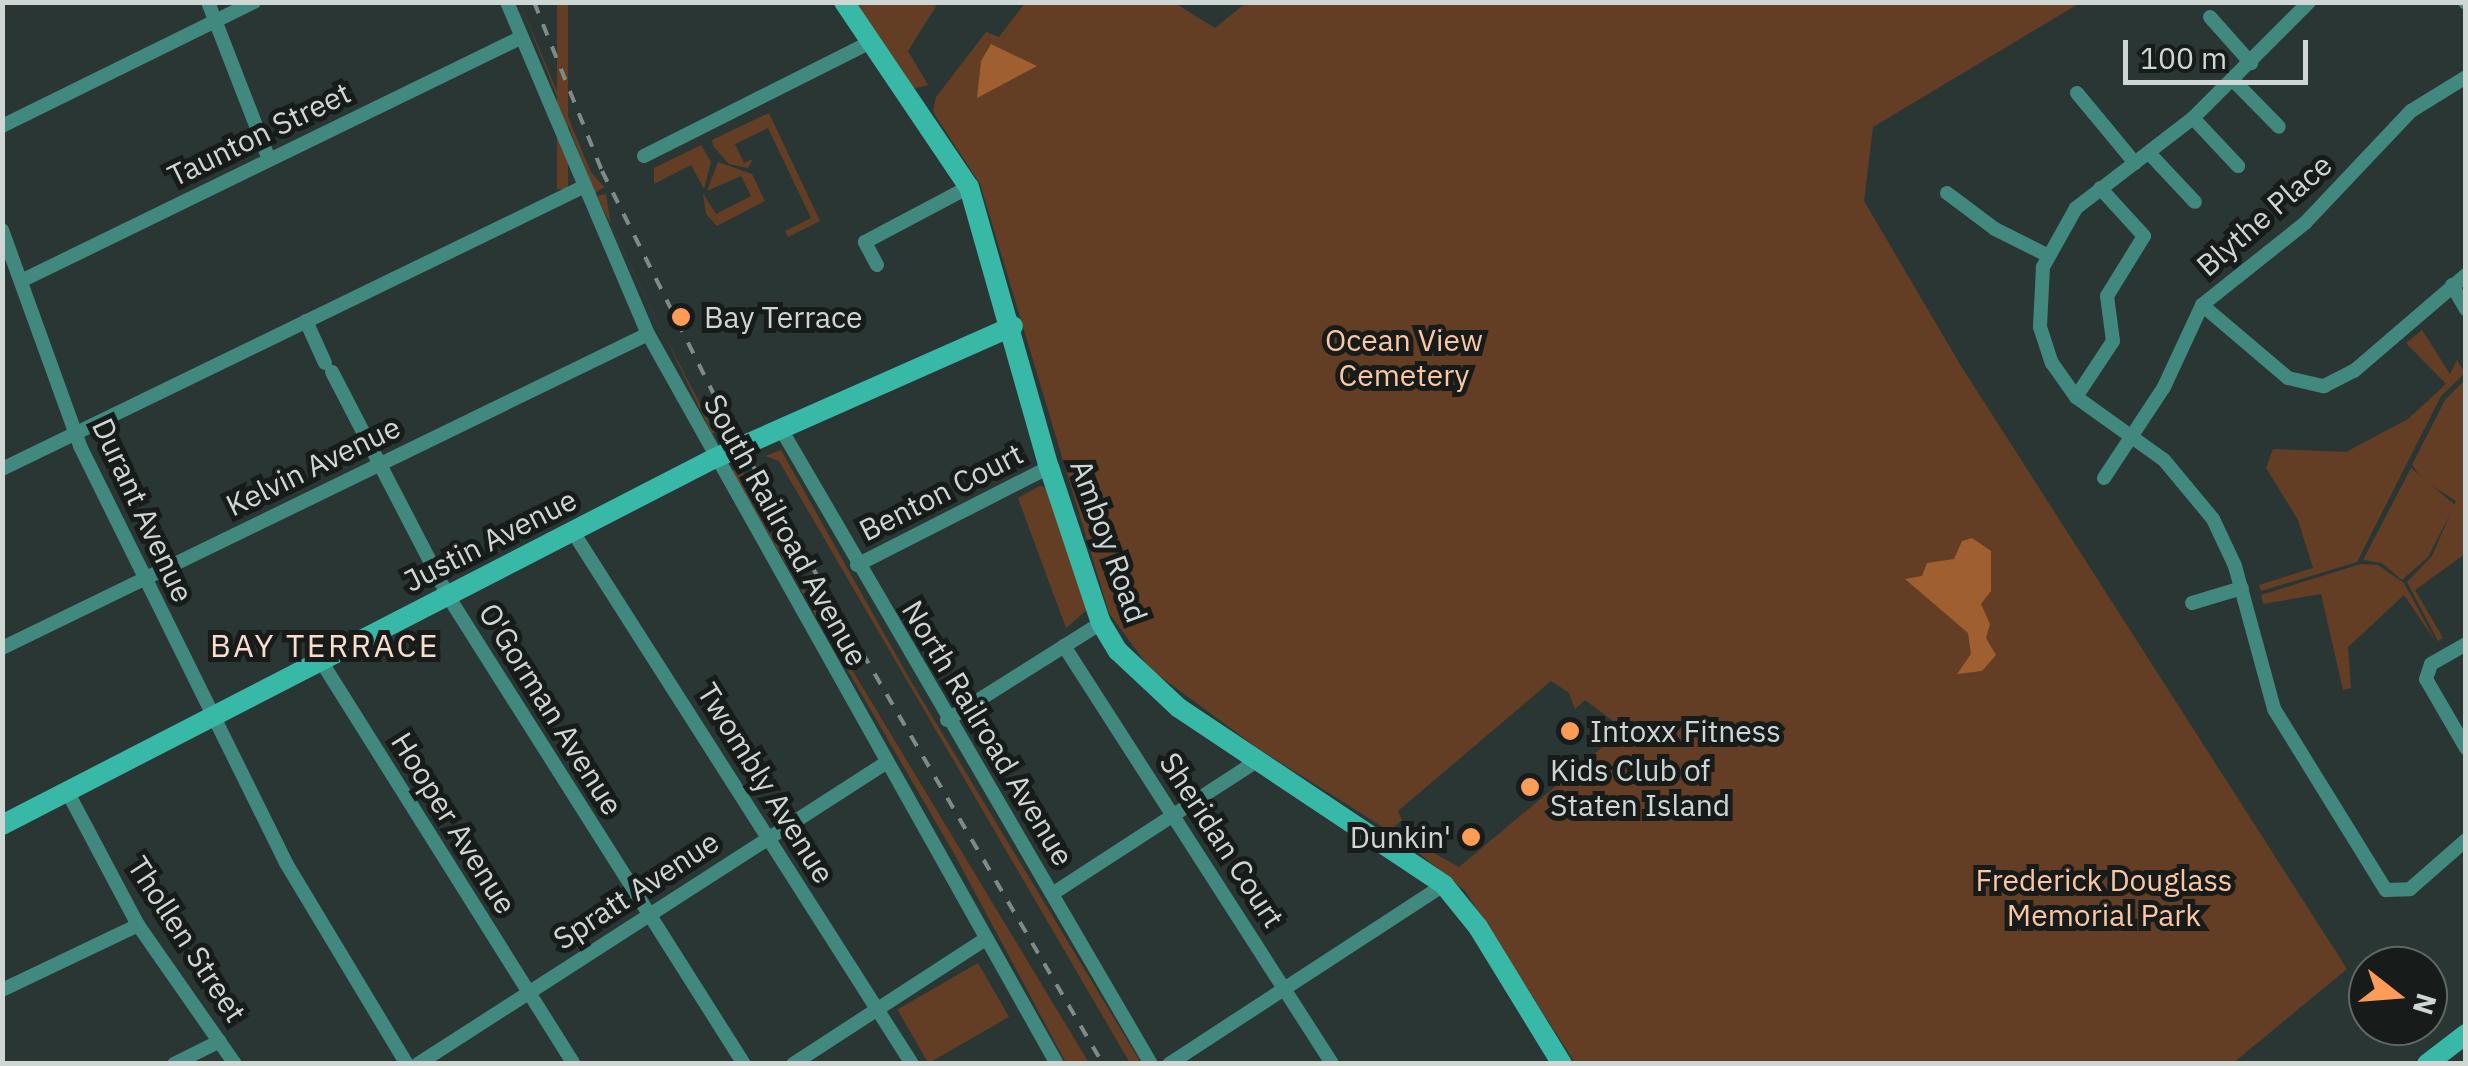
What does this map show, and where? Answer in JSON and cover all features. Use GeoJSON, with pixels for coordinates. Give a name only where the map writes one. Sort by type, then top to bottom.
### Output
{"type":"FeatureCollection","features":[{"type":"Feature","properties":{"kind":"main road","name":"Amboy Road"},"geometry":{"type":"LineString","coordinates":[[844,2],[970,187],[1013,326],[1049,467],[1100,623],[1139,676],[1255,762],[1410,857],[1444,885],[1478,926],[1553,1060]]}},
{"type":"Feature","properties":{"kind":"main road","name":"Justin Avenue"},"geometry":{"type":"LineString","coordinates":[[2,825],[713,459],[1013,326]]}},
{"type":"Feature","properties":{"kind":"main road"},"geometry":{"type":"LineString","coordinates":[[2427,1064],[2466,1034]]}},
{"type":"Feature","properties":{"kind":"street"},"geometry":{"type":"LineString","coordinates":[[208,2],[268,160]]}},
{"type":"Feature","properties":{"kind":"street"},"geometry":{"type":"LineString","coordinates":[[2,126],[254,2]]}},
{"type":"Feature","properties":{"kind":"street","name":"South Railroad Avenue"},"geometry":{"type":"LineString","coordinates":[[508,2],[581,188],[648,334],[713,459],[1057,1064]]}},
{"type":"Feature","properties":{"kind":"street"},"geometry":{"type":"LineString","coordinates":[[2309,2],[2193,118],[2076,208],[2047,255],[2039,286],[2040,327],[2052,362],[2076,397],[2132,436],[2199,499],[2226,544],[2242,588],[2262,679],[2290,742],[2386,890],[2398,894],[2466,840]]}},
{"type":"Feature","properties":{"kind":"street"},"geometry":{"type":"LineString","coordinates":[[2210,17],[2251,63]]}},
{"type":"Feature","properties":{"kind":"street","name":"Taunton Street"},"geometry":{"type":"LineString","coordinates":[[23,280],[520,38]]}},
{"type":"Feature","properties":{"kind":"street"},"geometry":{"type":"LineString","coordinates":[[644,156],[869,43]]}},
{"type":"Feature","properties":{"kind":"street","name":"Blythe Place"},"geometry":{"type":"LineString","coordinates":[[2104,478],[2132,436],[2202,305],[2306,223],[2411,111],[2466,77]]}},
{"type":"Feature","properties":{"kind":"street"},"geometry":{"type":"LineString","coordinates":[[2234,81],[2279,127]]}},
{"type":"Feature","properties":{"kind":"street"},"geometry":{"type":"LineString","coordinates":[[2077,93],[2135,164]]}},
{"type":"Feature","properties":{"kind":"street"},"geometry":{"type":"LineString","coordinates":[[2193,118],[2238,166]]}},
{"type":"Feature","properties":{"kind":"street"},"geometry":{"type":"LineString","coordinates":[[2149,153],[2195,202]]}},
{"type":"Feature","properties":{"kind":"street"},"geometry":{"type":"LineString","coordinates":[[876,265],[865,242],[970,187]]}},
{"type":"Feature","properties":{"kind":"street"},"geometry":{"type":"LineString","coordinates":[[2,468],[581,188]]}},
{"type":"Feature","properties":{"kind":"street"},"geometry":{"type":"LineString","coordinates":[[2076,397],[2115,338],[2107,296],[2144,236],[2100,188]]}},
{"type":"Feature","properties":{"kind":"street"},"geometry":{"type":"LineString","coordinates":[[1947,193],[1995,229],[2047,255]]}},
{"type":"Feature","properties":{"kind":"street","name":"Durant Avenue"},"geometry":{"type":"LineString","coordinates":[[2,230],[23,280],[74,434],[144,579],[286,863],[408,1064]]}},
{"type":"Feature","properties":{"kind":"street"},"geometry":{"type":"LineString","coordinates":[[2202,305],[2288,378],[2324,386],[2354,371],[2466,275]]}},
{"type":"Feature","properties":{"kind":"street"},"geometry":{"type":"LineString","coordinates":[[2452,285],[2466,309]]}},
{"type":"Feature","properties":{"kind":"street","name":"O'Gorman Avenue"},"geometry":{"type":"LineString","coordinates":[[306,321],[379,464],[394,480],[448,596],[744,1064]]}},
{"type":"Feature","properties":{"kind":"street","name":"Kelvin Avenue"},"geometry":{"type":"LineString","coordinates":[[2,648],[648,334]]}},
{"type":"Feature","properties":{"kind":"street","name":"North Railroad Avenue"},"geometry":{"type":"LineString","coordinates":[[781,429],[947,720],[1151,1064]]}},
{"type":"Feature","properties":{"kind":"street","name":"Benton Court"},"geometry":{"type":"LineString","coordinates":[[858,566],[1049,467]]}},
{"type":"Feature","properties":{"kind":"street","name":"Twombly Avenue"},"geometry":{"type":"LineString","coordinates":[[574,532],[912,1064]]}},
{"type":"Feature","properties":{"kind":"street"},"geometry":{"type":"LineString","coordinates":[[2192,604],[2242,588]]}},
{"type":"Feature","properties":{"kind":"street"},"geometry":{"type":"LineString","coordinates":[[947,720],[1100,623]]}},
{"type":"Feature","properties":{"kind":"street"},"geometry":{"type":"LineString","coordinates":[[2466,644],[2431,664],[2426,679],[2466,748]]}},
{"type":"Feature","properties":{"kind":"street","name":"Sheridan Court"},"geometry":{"type":"LineString","coordinates":[[1064,646],[1332,1064]]}},
{"type":"Feature","properties":{"kind":"street","name":"Hooper Avenue"},"geometry":{"type":"LineString","coordinates":[[320,661],[574,1064]]}},
{"type":"Feature","properties":{"kind":"street"},"geometry":{"type":"LineString","coordinates":[[1052,894],[1255,762]]}},
{"type":"Feature","properties":{"kind":"street","name":"Spratt Avenue"},"geometry":{"type":"LineString","coordinates":[[418,1064],[884,764]]}},
{"type":"Feature","properties":{"kind":"street","name":"Thollen Street"},"geometry":{"type":"LineString","coordinates":[[67,791],[138,925],[236,1064]]}},
{"type":"Feature","properties":{"kind":"street"},"geometry":{"type":"LineString","coordinates":[[1168,1064],[1444,885]]}},
{"type":"Feature","properties":{"kind":"street"},"geometry":{"type":"LineString","coordinates":[[2,990],[138,925]]}},
{"type":"Feature","properties":{"kind":"street"},"geometry":{"type":"LineString","coordinates":[[793,1064],[984,940]]}},
{"type":"Feature","properties":{"kind":"street"},"geometry":{"type":"LineString","coordinates":[[174,1064],[220,1041]]}},
{"type":"Feature","properties":{"kind":"green space","name":"Ocean View Cemetery"},"geometry":{"type":"Polygon","coordinates":[[[1247,2],[2080,3],[1873,127],[1864,201],[1961,366],[2347,969],[2233,1063],[1575,1063],[1465,891],[1410,846],[1412,841],[1459,867],[1624,729],[1585,700],[1575,709],[1569,693],[1551,681],[1398,811],[1402,820],[1389,831],[1259,749],[1150,669],[1109,613],[980,184],[933,112],[936,97],[986,32],[999,37],[1025,3],[1175,3],[1215,28],[1247,2]]]}},
{"type":"Feature","properties":{"kind":"green space"},"geometry":{"type":"Polygon","coordinates":[[[520,3],[591,172],[604,187],[595,193],[520,3]]]}},
{"type":"Feature","properties":{"kind":"green space"},"geometry":{"type":"Polygon","coordinates":[[[557,3],[568,3],[568,189],[557,189],[557,3]]]}},
{"type":"Feature","properties":{"kind":"green space"},"geometry":{"type":"Polygon","coordinates":[[[853,3],[938,3],[908,51],[928,85],[912,89],[853,3]]]}},
{"type":"Feature","properties":{"kind":"green space"},"geometry":{"type":"Polygon","coordinates":[[[769,113],[820,221],[788,237],[785,231],[811,218],[768,128],[735,144],[744,163],[753,159],[748,168],[729,164],[712,140],[769,113]]]}},
{"type":"Feature","properties":{"kind":"green space"},"geometry":{"type":"Polygon","coordinates":[[[701,145],[711,162],[704,189],[691,165],[654,184],[654,168],[701,145]]]}},
{"type":"Feature","properties":{"kind":"green space"},"geometry":{"type":"Polygon","coordinates":[[[718,162],[752,174],[765,201],[717,226],[706,214],[703,193],[716,214],[751,196],[741,176],[707,191],[718,162]]]}},
{"type":"Feature","properties":{"kind":"green space"},"geometry":{"type":"Polygon","coordinates":[[[606,194],[611,224],[597,196],[606,194]]]}},
{"type":"Feature","properties":{"kind":"green space"},"geometry":{"type":"Polygon","coordinates":[[[2422,330],[2450,374],[2457,360],[2465,373],[2441,396],[2357,562],[2261,591],[2259,585],[2313,568],[2298,520],[2266,468],[2273,449],[2346,452],[2408,419],[2446,384],[2406,343],[2422,330]]]}},
{"type":"Feature","properties":{"kind":"green space"},"geometry":{"type":"Polygon","coordinates":[[[664,334],[709,421],[724,427],[712,434],[664,334]]]}},
{"type":"Feature","properties":{"kind":"green space"},"geometry":{"type":"Polygon","coordinates":[[[2465,380],[2465,554],[2415,590],[2443,638],[2438,641],[2407,582],[2432,556],[2456,501],[2423,480],[2412,465],[2445,400],[2465,380]]]}},
{"type":"Feature","properties":{"kind":"green space"},"geometry":{"type":"Polygon","coordinates":[[[781,450],[909,678],[1141,1063],[1130,1063],[779,461],[765,456],[781,450]]]}},
{"type":"Feature","properties":{"kind":"green space"},"geometry":{"type":"Polygon","coordinates":[[[746,465],[741,483],[757,512],[1089,1063],[1066,1063],[956,857],[732,471],[746,465]]]}},
{"type":"Feature","properties":{"kind":"green space"},"geometry":{"type":"Polygon","coordinates":[[[2411,468],[2455,505],[2428,557],[2402,580],[2382,563],[2363,560],[2411,468]]]}},
{"type":"Feature","properties":{"kind":"green space"},"geometry":{"type":"Polygon","coordinates":[[[1040,486],[1047,488],[1087,610],[1066,628],[1018,498],[1040,486]]]}},
{"type":"Feature","properties":{"kind":"green space"},"geometry":{"type":"Polygon","coordinates":[[[2361,564],[2378,565],[2404,583],[2436,642],[2404,595],[2348,647],[2351,688],[2343,690],[2321,594],[2263,604],[2261,595],[2361,564]]]}},
{"type":"Feature","properties":{"kind":"green space"},"geometry":{"type":"Polygon","coordinates":[[[978,963],[1009,1017],[928,1063],[897,1009],[978,963]]]}},
{"type":"Feature","properties":{"kind":"shaded area"},"geometry":{"type":"Polygon","coordinates":[[[991,44],[1037,66],[977,98],[981,61],[991,44]]]}},
{"type":"Feature","properties":{"kind":"shaded area"},"geometry":{"type":"Polygon","coordinates":[[[1972,538],[1991,551],[1991,591],[1981,604],[1990,624],[1986,638],[1996,655],[1982,671],[1957,674],[1971,654],[1968,633],[1905,579],[1922,576],[1927,563],[1954,559],[1962,541],[1972,538]]]}},
{"type":"Feature","properties":{"kind":"railway"},"geometry":{"type":"LineString","coordinates":[[534,2],[602,171],[729,425],[1103,1064]]}},
{"type":"Feature","properties":{"kind":"place","name":"Bay Terrace"},"geometry":{"type":"Point","coordinates":[681,317]}},
{"type":"Feature","properties":{"kind":"place","name":"Intoxx Fitness"},"geometry":{"type":"Point","coordinates":[1570,731]}},
{"type":"Feature","properties":{"kind":"place","name":"Kids Club of Staten Island"},"geometry":{"type":"Point","coordinates":[1530,787]}},
{"type":"Feature","properties":{"kind":"place","name":"Dunkin'"},"geometry":{"type":"Point","coordinates":[1471,837]}},
{"type":"Feature","properties":{"kind":"district","name":"BAY TERRACE"},"geometry":{"type":"Point","coordinates":[325,645]}},
{"type":"Feature","properties":{"kind":"park label","name":"Frederick Douglass Memorial Park"},"geometry":{"type":"Point","coordinates":[2104,897]}}]}
